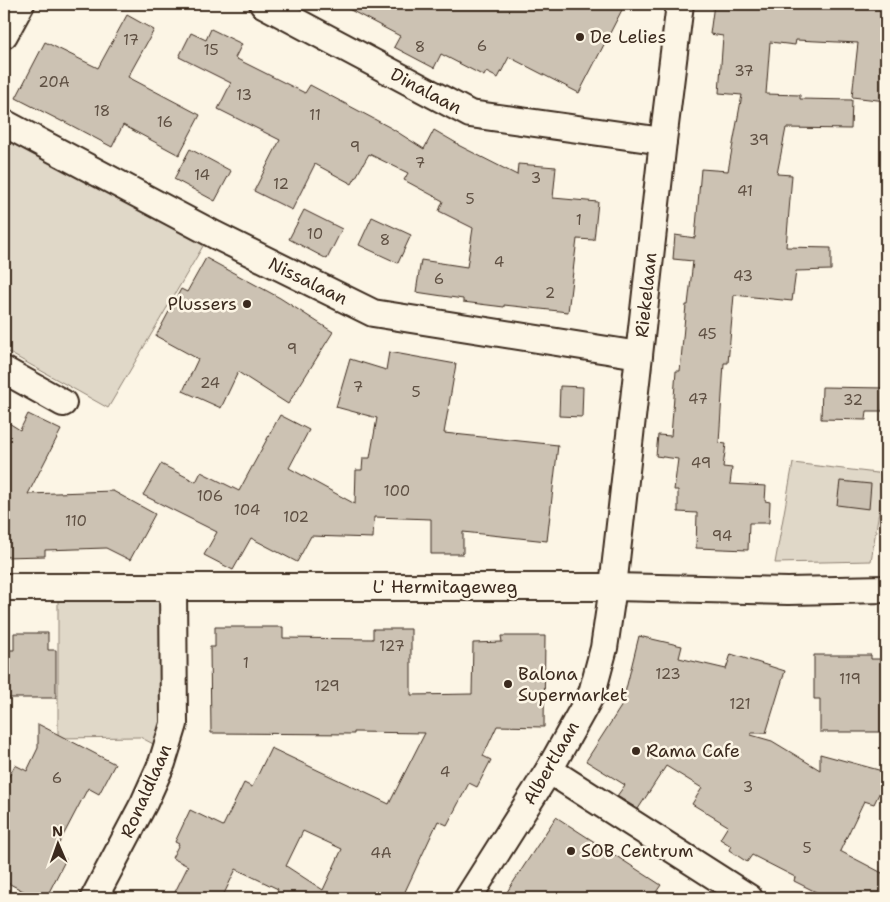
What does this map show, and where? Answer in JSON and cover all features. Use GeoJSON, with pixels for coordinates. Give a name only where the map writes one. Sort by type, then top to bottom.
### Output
{"type":"FeatureCollection","features":[{"type":"Feature","properties":{"kind":"street"},"geometry":{"type":"LineString","coordinates":[[4,36],[21,4]]}},
{"type":"Feature","properties":{"kind":"street","name":"Dinalaan"},"geometry":{"type":"LineString","coordinates":[[263,4],[470,114],[663,141]]}},
{"type":"Feature","properties":{"kind":"street","name":"Riekelaan"},"geometry":{"type":"LineString","coordinates":[[613,587],[680,4]]}},
{"type":"Feature","properties":{"kind":"street","name":"Nissalaan"},"geometry":{"type":"LineString","coordinates":[[4,123],[215,235],[373,313],[640,355]]}},
{"type":"Feature","properties":{"kind":"street"},"geometry":{"type":"LineString","coordinates":[[4,370],[63,403]]}},
{"type":"Feature","properties":{"kind":"street","name":"L' Hermitageweg"},"geometry":{"type":"LineString","coordinates":[[4,587],[613,587],[788,591],[886,589]]}},
{"type":"Feature","properties":{"kind":"street","name":"Ronaldlaan"},"geometry":{"type":"LineString","coordinates":[[94,898],[144,803],[162,763],[174,724],[173,587]]}},
{"type":"Feature","properties":{"kind":"street","name":"Albertlaan"},"geometry":{"type":"LineString","coordinates":[[468,898],[549,770],[592,693],[604,648],[613,587]]}},
{"type":"Feature","properties":{"kind":"street"},"geometry":{"type":"LineString","coordinates":[[549,770],[749,898]]}},
{"type":"Feature","properties":{"kind":"shaded area"},"geometry":{"type":"Polygon","coordinates":[[[4,137],[206,241],[108,408],[4,350],[4,137]]]}},
{"type":"Feature","properties":{"kind":"shaded area"},"geometry":{"type":"Polygon","coordinates":[[[793,463],[885,474],[871,561],[775,563],[793,463]]]}},
{"type":"Feature","properties":{"kind":"shaded area"},"geometry":{"type":"Polygon","coordinates":[[[149,598],[158,600],[162,605],[163,715],[157,746],[140,737],[58,738],[58,600],[149,598]]]}},
{"type":"Feature","properties":{"kind":"building"},"geometry":{"type":"Polygon","coordinates":[[[339,4],[625,4],[579,93],[509,57],[498,78],[486,72],[484,76],[441,54],[434,68],[394,47],[400,36],[339,4]]]}},
{"type":"Feature","properties":{"kind":"building"},"geometry":{"type":"Polygon","coordinates":[[[714,4],[886,5],[886,101],[852,97],[858,43],[796,40],[795,45],[770,42],[766,94],[800,95],[800,99],[852,100],[851,129],[786,128],[777,174],[792,175],[786,247],[831,248],[831,270],[796,271],[792,301],[734,295],[728,363],[724,363],[719,443],[726,444],[723,467],[732,468],[730,484],[766,486],[765,501],[770,502],[769,523],[749,523],[748,550],[696,548],[697,513],[678,512],[678,490],[674,490],[678,459],[656,456],[658,435],[671,436],[676,371],[680,371],[686,305],[688,305],[693,261],[673,259],[675,235],[695,238],[701,169],[728,171],[742,95],[719,93],[723,36],[710,34],[714,4]]]}},
{"type":"Feature","properties":{"kind":"building"},"geometry":{"type":"Polygon","coordinates":[[[127,15],[154,30],[128,77],[200,115],[179,155],[123,125],[112,147],[16,98],[45,42],[98,68],[127,15]]]}},
{"type":"Feature","properties":{"kind":"building"},"geometry":{"type":"Polygon","coordinates":[[[211,29],[242,44],[235,58],[305,93],[310,85],[391,128],[424,149],[434,130],[458,145],[517,175],[518,164],[556,167],[553,198],[598,202],[594,240],[577,239],[568,312],[463,302],[463,299],[416,292],[421,260],[467,267],[473,228],[439,211],[443,201],[404,180],[408,173],[369,154],[352,184],[315,164],[292,210],[254,191],[280,140],[218,109],[231,83],[179,57],[191,33],[206,40],[211,29]]]}},
{"type":"Feature","properties":{"kind":"building"},"geometry":{"type":"Polygon","coordinates":[[[190,149],[231,171],[215,201],[174,179],[190,149]]]}},
{"type":"Feature","properties":{"kind":"building"},"geometry":{"type":"Polygon","coordinates":[[[304,210],[342,229],[327,259],[289,239],[304,210]]]}},
{"type":"Feature","properties":{"kind":"building"},"geometry":{"type":"Polygon","coordinates":[[[372,217],[411,235],[398,263],[359,245],[372,217]]]}},
{"type":"Feature","properties":{"kind":"building"},"geometry":{"type":"Polygon","coordinates":[[[206,258],[280,298],[333,332],[288,404],[238,372],[221,408],[183,391],[198,359],[156,336],[181,289],[187,292],[206,258]]]}},
{"type":"Feature","properties":{"kind":"building"},"geometry":{"type":"Polygon","coordinates":[[[389,352],[456,364],[444,433],[558,445],[547,541],[463,532],[463,554],[431,554],[431,519],[374,517],[373,538],[311,536],[297,562],[251,538],[233,570],[204,555],[217,532],[143,495],[161,464],[196,482],[201,472],[239,491],[280,415],[309,430],[289,468],[355,504],[356,470],[362,470],[363,458],[370,458],[377,418],[336,407],[350,359],[386,370],[389,352]]]}},
{"type":"Feature","properties":{"kind":"building"},"geometry":{"type":"Polygon","coordinates":[[[560,386],[583,387],[582,417],[559,416],[560,386]]]}},
{"type":"Feature","properties":{"kind":"building"},"geometry":{"type":"Polygon","coordinates":[[[822,387],[884,388],[883,411],[867,411],[866,420],[821,419],[822,387]]]}},
{"type":"Feature","properties":{"kind":"building"},"geometry":{"type":"Polygon","coordinates":[[[28,414],[61,430],[28,494],[113,491],[155,514],[130,560],[106,548],[45,550],[45,556],[4,557],[4,420],[20,430],[28,414]]]}},
{"type":"Feature","properties":{"kind":"building"},"geometry":{"type":"Polygon","coordinates":[[[840,481],[871,484],[869,509],[837,505],[840,481]]]}},
{"type":"Feature","properties":{"kind":"building"},"geometry":{"type":"Polygon","coordinates":[[[215,627],[283,627],[283,638],[373,639],[373,629],[411,629],[411,695],[472,694],[473,643],[502,642],[501,636],[545,636],[544,727],[497,726],[483,756],[491,760],[477,787],[469,783],[447,825],[438,821],[402,898],[274,898],[278,889],[236,869],[222,898],[172,898],[188,866],[172,858],[179,844],[175,842],[190,810],[223,826],[244,783],[252,787],[271,748],[389,804],[425,733],[211,733],[210,647],[215,647],[215,627]],[[303,831],[286,866],[323,890],[342,849],[303,831]]]}},
{"type":"Feature","properties":{"kind":"building"},"geometry":{"type":"Polygon","coordinates":[[[14,633],[48,633],[48,650],[56,650],[56,698],[4,698],[4,650],[14,650],[14,633]]]}},
{"type":"Feature","properties":{"kind":"building"},"geometry":{"type":"Polygon","coordinates":[[[639,636],[682,646],[679,658],[726,669],[731,654],[785,671],[766,733],[751,733],[751,735],[772,741],[820,770],[820,754],[886,772],[886,779],[874,804],[864,801],[840,851],[886,875],[886,898],[828,898],[794,881],[795,877],[752,855],[747,862],[729,850],[731,846],[720,839],[728,826],[692,804],[702,788],[666,766],[638,809],[617,796],[625,785],[586,761],[622,705],[639,636]]]}},
{"type":"Feature","properties":{"kind":"building"},"geometry":{"type":"Polygon","coordinates":[[[814,655],[871,655],[871,659],[886,659],[886,732],[820,732],[820,699],[814,699],[814,655]]]}},
{"type":"Feature","properties":{"kind":"building"},"geometry":{"type":"Polygon","coordinates":[[[38,724],[115,764],[99,794],[88,788],[54,853],[66,859],[46,898],[37,898],[4,881],[4,786],[15,765],[27,771],[38,748],[38,724]]]}},
{"type":"Feature","properties":{"kind":"building","name":"SOB Centrum"},"geometry":{"type":"Polygon","coordinates":[[[556,817],[661,885],[652,898],[503,898],[556,817]]]}},
{"type":"Feature","properties":{"kind":"place","name":"De Lelies"},"geometry":{"type":"Point","coordinates":[580,37]}},
{"type":"Feature","properties":{"kind":"place","name":"Plussers"},"geometry":{"type":"Point","coordinates":[247,304]}},
{"type":"Feature","properties":{"kind":"place","name":"Balona Supermarket"},"geometry":{"type":"Point","coordinates":[508,684]}},
{"type":"Feature","properties":{"kind":"place","name":"Rama Cafe"},"geometry":{"type":"Point","coordinates":[636,751]}},
{"type":"Feature","properties":{"kind":"place","name":"SOB Centrum"},"geometry":{"type":"Point","coordinates":[571,851]}}]}
